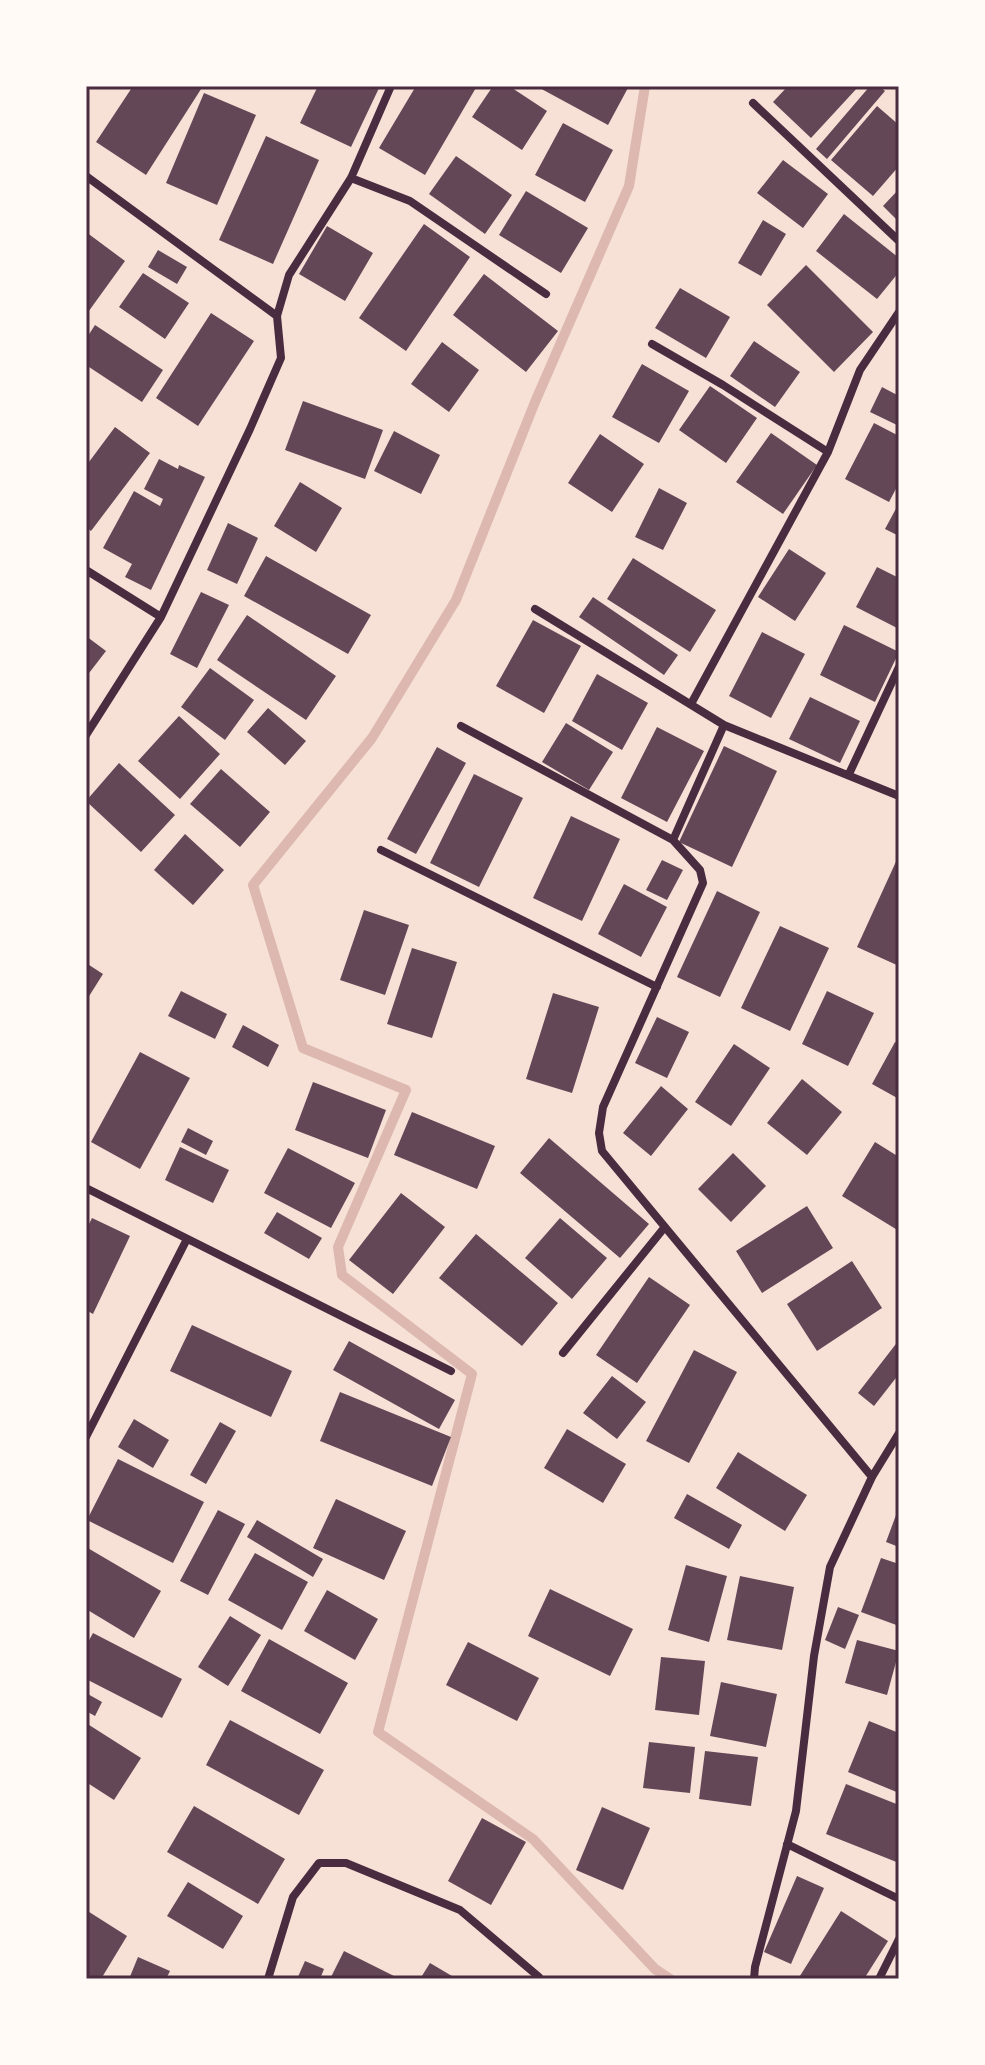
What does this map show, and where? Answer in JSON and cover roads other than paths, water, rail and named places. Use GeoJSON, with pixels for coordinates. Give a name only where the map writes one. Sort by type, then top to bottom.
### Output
{"type":"FeatureCollection","features":[{"type":"Feature","properties":{"kind":"street"},"geometry":{"type":"LineString","coordinates":[[86,735],[161,617],[250,429],[281,358],[277,316],[289,275],[351,178],[391,86]]}},
{"type":"Feature","properties":{"kind":"street"},"geometry":{"type":"LineString","coordinates":[[753,103],[899,241]]}},
{"type":"Feature","properties":{"kind":"street"},"geometry":{"type":"LineString","coordinates":[[86,176],[277,316]]}},
{"type":"Feature","properties":{"kind":"street"},"geometry":{"type":"LineString","coordinates":[[351,178],[410,201],[546,294]]}},
{"type":"Feature","properties":{"kind":"street"},"geometry":{"type":"LineString","coordinates":[[691,704],[828,452],[860,370],[899,312]]}},
{"type":"Feature","properties":{"kind":"street"},"geometry":{"type":"LineString","coordinates":[[652,344],[828,452]]}},
{"type":"Feature","properties":{"kind":"street"},"geometry":{"type":"LineString","coordinates":[[86,570],[161,617]]}},
{"type":"Feature","properties":{"kind":"street"},"geometry":{"type":"LineString","coordinates":[[535,609],[724,725],[899,796]]}},
{"type":"Feature","properties":{"kind":"street"},"geometry":{"type":"LineString","coordinates":[[849,774],[899,667]]}},
{"type":"Feature","properties":{"kind":"street"},"geometry":{"type":"LineString","coordinates":[[673,840],[724,725]]}},
{"type":"Feature","properties":{"kind":"street"},"geometry":{"type":"LineString","coordinates":[[461,726],[673,840],[700,870],[703,883],[603,1107],[599,1133],[602,1151],[872,1477]]}},
{"type":"Feature","properties":{"kind":"street"},"geometry":{"type":"LineString","coordinates":[[381,850],[657,987]]}},
{"type":"Feature","properties":{"kind":"street"},"geometry":{"type":"LineString","coordinates":[[86,1188],[451,1371]]}},
{"type":"Feature","properties":{"kind":"street"},"geometry":{"type":"LineString","coordinates":[[563,1353],[664,1228]]}},
{"type":"Feature","properties":{"kind":"street"},"geometry":{"type":"LineString","coordinates":[[86,1437],[187,1239]]}},
{"type":"Feature","properties":{"kind":"street"},"geometry":{"type":"LineString","coordinates":[[754,1979],[796,1811],[814,1656],[830,1567],[872,1477],[899,1433]]}},
{"type":"Feature","properties":{"kind":"street"},"geometry":{"type":"LineString","coordinates":[[787,1844],[899,1899]]}},
{"type":"Feature","properties":{"kind":"street"},"geometry":{"type":"LineString","coordinates":[[268,1979],[293,1897],[319,1863],[346,1863],[460,1910],[539,1977]]}},
{"type":"Feature","properties":{"kind":"street"},"geometry":{"type":"LineString","coordinates":[[879,1979],[899,1939]]}},
{"type":"Feature","properties":{"kind":"waterway"},"geometry":{"type":"LineString","coordinates":[[645,86],[629,186],[535,402],[456,600],[372,738],[253,885],[303,1048],[406,1090],[338,1247],[342,1275],[472,1374],[378,1732],[533,1839],[655,1969],[670,1979]]}}]}
